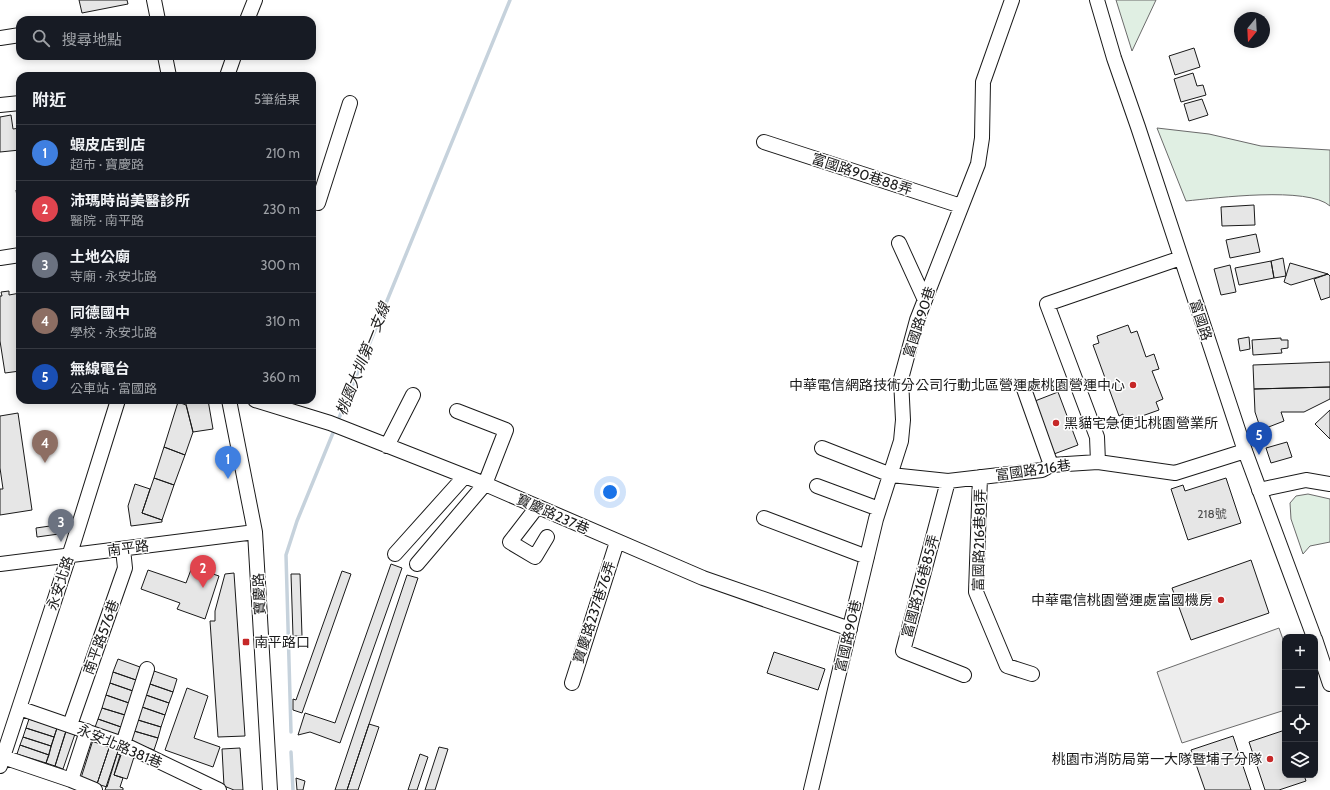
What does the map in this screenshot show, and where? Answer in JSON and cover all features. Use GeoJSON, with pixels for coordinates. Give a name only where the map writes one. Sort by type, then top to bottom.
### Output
{"type":"FeatureCollection","features":[{"type":"Feature","properties":{"kind":"street"},"geometry":{"type":"LineString","coordinates":[[154,0],[157,16]]}},
{"type":"Feature","properties":{"kind":"street"},"geometry":{"type":"LineString","coordinates":[[249,16],[255,0]]}},
{"type":"Feature","properties":{"kind":"street","name":"富國路90巷"},"geometry":{"type":"LineString","coordinates":[[810,790],[879,509],[901,441],[903,420],[901,379],[917,320],[978,164],[982,138],[983,82],[1012,0]]}},
{"type":"Feature","properties":{"kind":"street","name":"富國路"},"geometry":{"type":"LineString","coordinates":[[1097,0],[1114,58],[1245,452],[1313,634]]}},
{"type":"Feature","properties":{"kind":"street"},"geometry":{"type":"LineString","coordinates":[[0,38],[16,36]]}},
{"type":"Feature","properties":{"kind":"street"},"geometry":{"type":"LineString","coordinates":[[166,60],[168,72]]}},
{"type":"Feature","properties":{"kind":"street"},"geometry":{"type":"LineString","coordinates":[[228,72],[233,60]]}},
{"type":"Feature","properties":{"kind":"street"},"geometry":{"type":"LineString","coordinates":[[0,105],[16,103]]}},
{"type":"Feature","properties":{"kind":"street"},"geometry":{"type":"LineString","coordinates":[[316,202],[318,203],[350,103]]}},
{"type":"Feature","properties":{"kind":"street","name":"富國路90巷88弄"},"geometry":{"type":"LineString","coordinates":[[764,142],[961,206]]}},
{"type":"Feature","properties":{"kind":"street"},"geometry":{"type":"LineString","coordinates":[[898,243],[925,300]]}},
{"type":"Feature","properties":{"kind":"street"},"geometry":{"type":"LineString","coordinates":[[0,258],[16,256]]}},
{"type":"Feature","properties":{"kind":"street"},"geometry":{"type":"LineString","coordinates":[[1098,462],[1097,437],[1047,304],[1181,258]]}},
{"type":"Feature","properties":{"kind":"street"},"geometry":{"type":"LineString","coordinates":[[1024,389],[1051,465]]}},
{"type":"Feature","properties":{"kind":"street"},"geometry":{"type":"LineString","coordinates":[[387,446],[413,395]]}},
{"type":"Feature","properties":{"kind":"street","name":"永安北路"},"geometry":{"type":"LineString","coordinates":[[2,762],[70,555],[117,404]]}},
{"type":"Feature","properties":{"kind":"street","name":"寶慶路"},"geometry":{"type":"LineString","coordinates":[[230,404],[255,532],[270,790]]}},
{"type":"Feature","properties":{"kind":"street","name":"寶慶路237巷"},"geometry":{"type":"LineString","coordinates":[[267,404],[336,426],[465,476],[703,578],[850,629]]}},
{"type":"Feature","properties":{"kind":"street"},"geometry":{"type":"LineString","coordinates":[[417,564],[485,484],[506,430],[457,411]]}},
{"type":"Feature","properties":{"kind":"street","name":"富國路216巷"},"geometry":{"type":"LineString","coordinates":[[822,448],[891,475],[948,481],[1042,470],[1051,465],[1098,462],[1175,473],[1245,452]]}},
{"type":"Feature","properties":{"kind":"street"},"geometry":{"type":"LineString","coordinates":[[395,554],[465,476]]}},
{"type":"Feature","properties":{"kind":"street","name":"富國路216巷81弄"},"geometry":{"type":"LineString","coordinates":[[980,477],[976,592],[1007,666],[1032,674]]}},
{"type":"Feature","properties":{"kind":"street"},"geometry":{"type":"LineString","coordinates":[[1259,490],[1306,480],[1330,484]]}},
{"type":"Feature","properties":{"kind":"street","name":"富國路216巷85弄"},"geometry":{"type":"LineString","coordinates":[[948,481],[902,651],[964,675]]}},
{"type":"Feature","properties":{"kind":"street"},"geometry":{"type":"LineString","coordinates":[[817,486],[879,509]]}},
{"type":"Feature","properties":{"kind":"street"},"geometry":{"type":"LineString","coordinates":[[537,507],[510,542],[536,557],[547,537]]}},
{"type":"Feature","properties":{"kind":"street"},"geometry":{"type":"LineString","coordinates":[[764,518],[867,557]]}},
{"type":"Feature","properties":{"kind":"street","name":"南平路"},"geometry":{"type":"LineString","coordinates":[[0,564],[255,532]]}},
{"type":"Feature","properties":{"kind":"street","name":"寶慶路237巷76弄"},"geometry":{"type":"LineString","coordinates":[[572,683],[617,542]]}},
{"type":"Feature","properties":{"kind":"street","name":"南平路576巷"},"geometry":{"type":"LineString","coordinates":[[70,725],[125,568],[123,549]]}},
{"type":"Feature","properties":{"kind":"street","name":"富國路"},"geometry":{"type":"LineString","coordinates":[[1318,647],[1330,684]]}},
{"type":"Feature","properties":{"kind":"street"},"geometry":{"type":"LineString","coordinates":[[123,744],[147,669]]}},
{"type":"Feature","properties":{"kind":"street","name":"永安北路381巷"},"geometry":{"type":"LineString","coordinates":[[19,708],[123,744],[219,790]]}},
{"type":"Feature","properties":{"kind":"street"},"geometry":{"type":"LineString","coordinates":[[71,780],[87,731]]}},
{"type":"Feature","properties":{"kind":"street"},"geometry":{"type":"LineString","coordinates":[[2,762],[71,780],[95,790]]}},
{"type":"Feature","properties":{"kind":"green space"},"geometry":{"type":"Polygon","coordinates":[[[1116,0],[1156,0],[1132,51],[1116,0]]]}},
{"type":"Feature","properties":{"kind":"green space"},"geometry":{"type":"Polygon","coordinates":[[[1157,128],[1209,134],[1261,146],[1330,150],[1330,206],[1319,200],[1302,196],[1283,195],[1239,196],[1186,201],[1157,128]]]}},
{"type":"Feature","properties":{"kind":"green space"},"geometry":{"type":"Polygon","coordinates":[[[1308,494],[1330,499],[1330,542],[1310,546],[1303,554],[1291,519],[1290,503],[1296,496],[1308,494]]]}},
{"type":"Feature","properties":{"kind":"shaded area"},"geometry":{"type":"Polygon","coordinates":[[[1279,628],[1282,636],[1282,711],[1182,743],[1157,672],[1279,628]]]}},
{"type":"Feature","properties":{"kind":"building"},"geometry":{"type":"Polygon","coordinates":[[[79,0],[127,0],[128,4],[82,13],[79,0]]]}},
{"type":"Feature","properties":{"kind":"building"},"geometry":{"type":"Polygon","coordinates":[[[1194,48],[1200,67],[1175,75],[1169,56],[1194,48]]]}},
{"type":"Feature","properties":{"kind":"building"},"geometry":{"type":"Polygon","coordinates":[[[1193,73],[1197,86],[1203,85],[1206,95],[1181,102],[1174,79],[1193,73]]]}},
{"type":"Feature","properties":{"kind":"building"},"geometry":{"type":"Polygon","coordinates":[[[1202,99],[1208,115],[1189,121],[1184,104],[1202,99]]]}},
{"type":"Feature","properties":{"kind":"building"},"geometry":{"type":"Polygon","coordinates":[[[11,115],[13,129],[16,129],[16,150],[0,152],[0,117],[11,115]]]}},
{"type":"Feature","properties":{"kind":"building"},"geometry":{"type":"Polygon","coordinates":[[[1254,205],[1255,225],[1222,226],[1221,207],[1254,205]]]}},
{"type":"Feature","properties":{"kind":"building"},"geometry":{"type":"Polygon","coordinates":[[[1256,234],[1260,252],[1230,258],[1226,240],[1256,234]]]}},
{"type":"Feature","properties":{"kind":"building"},"geometry":{"type":"Polygon","coordinates":[[[1283,258],[1286,276],[1274,278],[1271,261],[1283,258]]]}},
{"type":"Feature","properties":{"kind":"building"},"geometry":{"type":"Polygon","coordinates":[[[1271,261],[1274,278],[1239,285],[1235,268],[1271,261]]]}},
{"type":"Feature","properties":{"kind":"building"},"geometry":{"type":"Polygon","coordinates":[[[1290,263],[1328,274],[1291,285],[1284,282],[1290,263]]]}},
{"type":"Feature","properties":{"kind":"building"},"geometry":{"type":"Polygon","coordinates":[[[1230,265],[1236,292],[1221,295],[1214,269],[1230,265]]]}},
{"type":"Feature","properties":{"kind":"building"},"geometry":{"type":"Polygon","coordinates":[[[1328,274],[1330,276],[1330,297],[1321,300],[1314,279],[1328,274]]]}},
{"type":"Feature","properties":{"kind":"building"},"geometry":{"type":"Polygon","coordinates":[[[9,291],[9,295],[16,294],[16,372],[5,373],[0,341],[1,292],[9,291]]]}},
{"type":"Feature","properties":{"kind":"building","name":"中華電信網路技術分公司行動北區營運處桃園營運中心"},"geometry":{"type":"Polygon","coordinates":[[[1128,325],[1131,333],[1137,331],[1146,357],[1154,354],[1159,369],[1152,371],[1163,399],[1156,402],[1159,410],[1125,422],[1123,414],[1119,416],[1093,345],[1099,343],[1097,336],[1128,325]]]}},
{"type":"Feature","properties":{"kind":"building"},"geometry":{"type":"Polygon","coordinates":[[[1249,337],[1250,349],[1240,351],[1238,339],[1249,337]]]}},
{"type":"Feature","properties":{"kind":"building"},"geometry":{"type":"Polygon","coordinates":[[[1281,338],[1281,340],[1288,340],[1288,348],[1281,349],[1282,353],[1253,355],[1252,340],[1281,338]]]}},
{"type":"Feature","properties":{"kind":"building"},"geometry":{"type":"Polygon","coordinates":[[[1330,362],[1330,387],[1254,389],[1253,365],[1330,362]]]}},
{"type":"Feature","properties":{"kind":"building"},"geometry":{"type":"Polygon","coordinates":[[[1330,387],[1330,399],[1304,412],[1281,412],[1284,421],[1261,430],[1255,412],[1254,389],[1330,387]]]}},
{"type":"Feature","properties":{"kind":"building","name":"黑貓宅急便北桃園營業所"},"geometry":{"type":"Polygon","coordinates":[[[1058,392],[1078,445],[1054,454],[1035,401],[1058,392]]]}},
{"type":"Feature","properties":{"kind":"building"},"geometry":{"type":"Polygon","coordinates":[[[177,404],[186,405],[193,432],[185,455],[164,447],[177,404]]]}},
{"type":"Feature","properties":{"kind":"building"},"geometry":{"type":"Polygon","coordinates":[[[186,404],[209,404],[213,429],[193,432],[186,404]]]}},
{"type":"Feature","properties":{"kind":"building"},"geometry":{"type":"Polygon","coordinates":[[[1330,410],[1330,439],[1315,424],[1330,410]]]}},
{"type":"Feature","properties":{"kind":"building"},"geometry":{"type":"Polygon","coordinates":[[[18,413],[32,510],[0,515],[0,489],[3,489],[0,468],[0,416],[18,413]]]}},
{"type":"Feature","properties":{"kind":"building"},"geometry":{"type":"Polygon","coordinates":[[[1287,442],[1292,457],[1271,463],[1266,448],[1287,442]]]}},
{"type":"Feature","properties":{"kind":"building"},"geometry":{"type":"Polygon","coordinates":[[[164,447],[185,455],[174,485],[154,478],[164,447]]]}},
{"type":"Feature","properties":{"kind":"building"},"geometry":{"type":"Polygon","coordinates":[[[154,478],[174,485],[162,520],[142,513],[154,478]]]}},
{"type":"Feature","properties":{"kind":"building"},"geometry":{"type":"Polygon","coordinates":[[[1226,478],[1241,523],[1188,540],[1171,489],[1183,485],[1185,491],[1226,478]]]}},
{"type":"Feature","properties":{"kind":"building"},"geometry":{"type":"Polygon","coordinates":[[[135,484],[150,489],[142,513],[162,520],[162,522],[131,526],[128,506],[135,484]]]}},
{"type":"Feature","properties":{"kind":"building"},"geometry":{"type":"Polygon","coordinates":[[[64,524],[66,533],[37,537],[36,528],[64,524]]]}},
{"type":"Feature","properties":{"kind":"building","name":"中華電信桃園營運處富國機房"},"geometry":{"type":"Polygon","coordinates":[[[1251,560],[1269,613],[1191,640],[1172,588],[1251,560]]]}},
{"type":"Feature","properties":{"kind":"building"},"geometry":{"type":"Polygon","coordinates":[[[391,564],[402,568],[340,743],[310,732],[298,735],[305,713],[335,723],[391,564]]]}},
{"type":"Feature","properties":{"kind":"building"},"geometry":{"type":"Polygon","coordinates":[[[192,567],[219,576],[205,619],[177,609],[180,603],[141,589],[148,570],[186,583],[192,567]]]}},
{"type":"Feature","properties":{"kind":"building"},"geometry":{"type":"Polygon","coordinates":[[[342,571],[351,574],[302,713],[293,710],[293,699],[296,700],[342,571]]]}},
{"type":"Feature","properties":{"kind":"building"},"geometry":{"type":"Polygon","coordinates":[[[234,573],[245,736],[218,737],[210,621],[215,621],[215,611],[225,574],[234,573]]]}},
{"type":"Feature","properties":{"kind":"building"},"geometry":{"type":"Polygon","coordinates":[[[291,574],[300,574],[302,636],[293,636],[291,574]]]}},
{"type":"Feature","properties":{"kind":"building"},"geometry":{"type":"Polygon","coordinates":[[[407,575],[418,578],[347,790],[335,790],[407,575]]]}},
{"type":"Feature","properties":{"kind":"building"},"geometry":{"type":"Polygon","coordinates":[[[774,652],[825,669],[818,690],[767,673],[774,652]]]}},
{"type":"Feature","properties":{"kind":"building"},"geometry":{"type":"Polygon","coordinates":[[[118,659],[140,667],[136,680],[113,672],[118,659]]]}},
{"type":"Feature","properties":{"kind":"building"},"geometry":{"type":"Polygon","coordinates":[[[154,671],[177,679],[173,692],[150,684],[154,671]]]}},
{"type":"Feature","properties":{"kind":"building"},"geometry":{"type":"Polygon","coordinates":[[[113,672],[136,680],[133,691],[110,683],[113,672]]]}},
{"type":"Feature","properties":{"kind":"building"},"geometry":{"type":"Polygon","coordinates":[[[110,683],[133,691],[129,703],[106,695],[110,683]]]}},
{"type":"Feature","properties":{"kind":"building"},"geometry":{"type":"Polygon","coordinates":[[[150,684],[173,692],[169,703],[146,695],[150,684]]]}},
{"type":"Feature","properties":{"kind":"building"},"geometry":{"type":"Polygon","coordinates":[[[187,688],[208,696],[194,738],[220,747],[213,767],[165,750],[187,688]]]}},
{"type":"Feature","properties":{"kind":"building"},"geometry":{"type":"Polygon","coordinates":[[[106,695],[129,703],[125,715],[102,708],[106,695]]]}},
{"type":"Feature","properties":{"kind":"building"},"geometry":{"type":"Polygon","coordinates":[[[146,695],[169,703],[165,715],[142,707],[146,695]]]}},
{"type":"Feature","properties":{"kind":"building"},"geometry":{"type":"Polygon","coordinates":[[[142,707],[165,715],[161,727],[138,720],[142,707]]]}},
{"type":"Feature","properties":{"kind":"building"},"geometry":{"type":"Polygon","coordinates":[[[102,708],[125,715],[121,727],[98,719],[102,708]]]}},
{"type":"Feature","properties":{"kind":"building"},"geometry":{"type":"Polygon","coordinates":[[[29,719],[57,728],[54,737],[26,728],[29,719]]]}},
{"type":"Feature","properties":{"kind":"building"},"geometry":{"type":"Polygon","coordinates":[[[98,719],[121,727],[117,737],[94,730],[98,719]]]}},
{"type":"Feature","properties":{"kind":"building"},"geometry":{"type":"Polygon","coordinates":[[[138,720],[161,727],[158,738],[134,731],[138,720]]]}},
{"type":"Feature","properties":{"kind":"building"},"geometry":{"type":"Polygon","coordinates":[[[369,724],[379,727],[358,790],[347,790],[369,724]]]}},
{"type":"Feature","properties":{"kind":"building"},"geometry":{"type":"Polygon","coordinates":[[[26,728],[54,737],[51,746],[23,737],[26,728]]]}},
{"type":"Feature","properties":{"kind":"building"},"geometry":{"type":"Polygon","coordinates":[[[57,728],[66,731],[55,766],[46,763],[57,728]]]}},
{"type":"Feature","properties":{"kind":"building"},"geometry":{"type":"Polygon","coordinates":[[[66,731],[75,734],[63,769],[55,766],[66,731]]]}},
{"type":"Feature","properties":{"kind":"building"},"geometry":{"type":"Polygon","coordinates":[[[134,731],[158,738],[154,750],[131,742],[134,731]]]}},
{"type":"Feature","properties":{"kind":"building","name":"桃園市消防局第一大隊暨埔子分隊"},"geometry":{"type":"Polygon","coordinates":[[[1282,731],[1282,778],[1305,778],[1306,781],[1279,790],[1265,790],[1249,742],[1282,731]]]}},
{"type":"Feature","properties":{"kind":"building"},"geometry":{"type":"Polygon","coordinates":[[[1233,736],[1251,790],[1205,790],[1191,750],[1233,736]]]}},
{"type":"Feature","properties":{"kind":"building"},"geometry":{"type":"Polygon","coordinates":[[[23,737],[51,746],[49,755],[20,745],[23,737]]]}},
{"type":"Feature","properties":{"kind":"building"},"geometry":{"type":"Polygon","coordinates":[[[93,740],[110,745],[97,784],[81,778],[93,740]]]}},
{"type":"Feature","properties":{"kind":"building"},"geometry":{"type":"Polygon","coordinates":[[[20,745],[49,755],[46,763],[17,754],[20,745]]]}},
{"type":"Feature","properties":{"kind":"building"},"geometry":{"type":"Polygon","coordinates":[[[439,747],[448,749],[435,790],[425,790],[439,747]]]}},
{"type":"Feature","properties":{"kind":"building"},"geometry":{"type":"Polygon","coordinates":[[[109,748],[118,751],[107,787],[97,784],[109,748]]]}},
{"type":"Feature","properties":{"kind":"building"},"geometry":{"type":"Polygon","coordinates":[[[240,748],[243,790],[234,790],[224,786],[222,749],[240,748]]]}},
{"type":"Feature","properties":{"kind":"building"},"geometry":{"type":"Polygon","coordinates":[[[121,752],[134,757],[127,779],[114,775],[121,752]]]}},
{"type":"Feature","properties":{"kind":"building"},"geometry":{"type":"Polygon","coordinates":[[[117,754],[121,755],[114,775],[123,778],[120,787],[123,788],[123,790],[105,790],[117,754]]]}},
{"type":"Feature","properties":{"kind":"building"},"geometry":{"type":"Polygon","coordinates":[[[420,754],[428,757],[417,790],[408,790],[420,754]]]}},
{"type":"Feature","properties":{"kind":"building"},"geometry":{"type":"Polygon","coordinates":[[[296,778],[305,781],[303,790],[297,790],[296,778]]]}},
{"type":"Feature","properties":{"kind":"waterway","name":"桃園大圳第一支線"},"geometry":{"type":"LineString","coordinates":[[337,423],[510,0]]}},
{"type":"Feature","properties":{"kind":"waterway","name":"桃園大圳第一支線"},"geometry":{"type":"LineString","coordinates":[[291,732],[286,555],[297,521],[335,428]]}},
{"type":"Feature","properties":{"kind":"waterway","name":"桃園大圳第一支線"},"geometry":{"type":"LineString","coordinates":[[291,752],[293,790]]}},
{"type":"Feature","properties":{"kind":"place","name":"中華電信網路技術分公司行動北區營運處桃園營運中心"},"geometry":{"type":"Point","coordinates":[1133,385]}},
{"type":"Feature","properties":{"kind":"place","name":"黑貓宅急便北桃園營業所"},"geometry":{"type":"Point","coordinates":[1056,423]}},
{"type":"Feature","properties":{"kind":"place","name":"無線電台"},"geometry":{"type":"Point","coordinates":[1259,455]}},
{"type":"Feature","properties":{"kind":"place","name":"同德國中"},"geometry":{"type":"Point","coordinates":[45,463]}},
{"type":"Feature","properties":{"kind":"place","name":"蝦皮店到店"},"geometry":{"type":"Point","coordinates":[228,479]}},
{"type":"Feature","properties":{"kind":"place","name":"土地公廟"},"geometry":{"type":"Point","coordinates":[61,542]}},
{"type":"Feature","properties":{"kind":"place","name":"沛瑪時尚美醫診所"},"geometry":{"type":"Point","coordinates":[203,588]}},
{"type":"Feature","properties":{"kind":"place","name":"中華電信桃園營運處富國機房"},"geometry":{"type":"Point","coordinates":[1221,600]}},
{"type":"Feature","properties":{"kind":"place","name":"南平路口"},"geometry":{"type":"Point","coordinates":[246,642]}},
{"type":"Feature","properties":{"kind":"place","name":"桃園市消防局第一大隊暨埔子分隊"},"geometry":{"type":"Point","coordinates":[1270,759]}}]}
